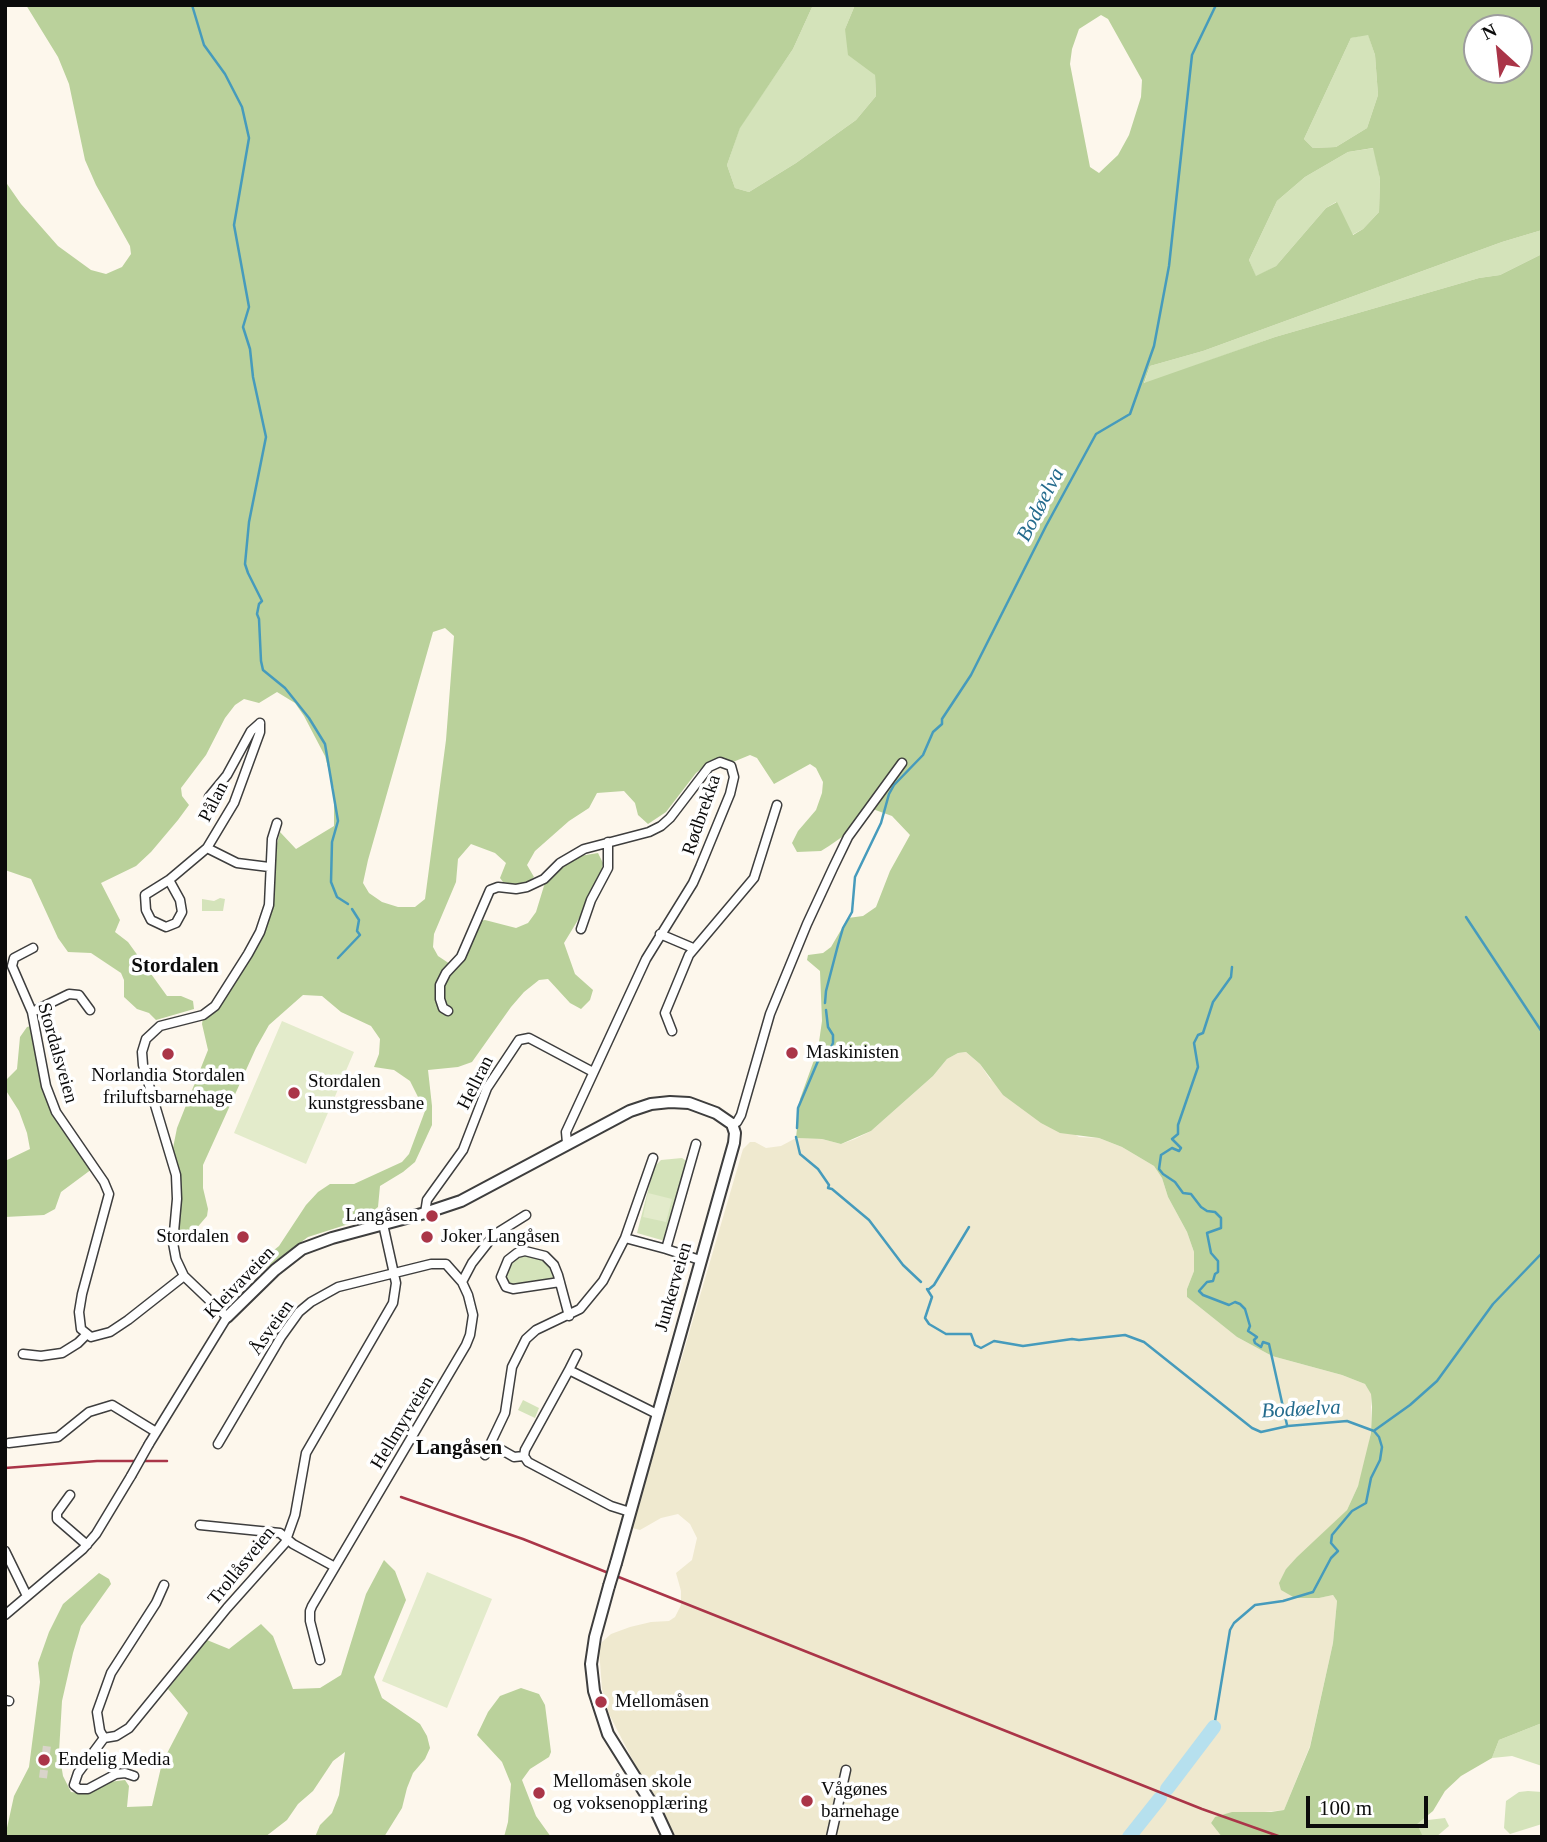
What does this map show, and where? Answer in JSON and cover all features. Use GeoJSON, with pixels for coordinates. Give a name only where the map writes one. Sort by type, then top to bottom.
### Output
{"type":"FeatureCollection","features":[{"type":"Feature","properties":{"kind":"street","name":"Pålan"},"geometry":{"type":"LineString","coordinates":[[169,880],[180,900],[182,912],[176,923],[166,927],[151,920],[144,903],[145,895],[169,880],[207,848],[234,803],[260,732],[260,723],[251,731],[227,775],[209,797]]}},
{"type":"Feature","properties":{"kind":"street","name":"Rødbrekka"},"geometry":{"type":"LineString","coordinates":[[448,1012],[443,1008],[440,999],[440,985],[446,973],[461,957],[490,890],[498,887],[527,887],[544,879],[573,854],[584,849],[649,832],[670,818],[709,767],[720,762],[731,766],[734,777],[730,794],[700,867],[646,959],[566,1132],[567,1143]]}},
{"type":"Feature","properties":{"kind":"street","name":"Junkerveien"},"geometry":{"type":"LineString","coordinates":[[668,1837],[655,1808],[608,1734],[594,1691],[591,1664],[595,1637],[734,1143],[732,1124],[737,1122],[741,1115],[770,1014],[807,924],[848,837],[902,763]]}},
{"type":"Feature","properties":{"kind":"street"},"geometry":{"type":"LineString","coordinates":[[672,1031],[666,1017],[666,1008],[693,948],[754,878],[777,805]]}},
{"type":"Feature","properties":{"kind":"street"},"geometry":{"type":"LineString","coordinates":[[227,1317],[184,1276],[176,1259],[173,1243],[176,1175],[143,1065],[142,1052],[146,1039],[155,1030],[165,1024],[203,1015],[215,1006],[255,943],[265,920],[270,890],[272,839],[277,823]]}},
{"type":"Feature","properties":{"kind":"street"},"geometry":{"type":"LineString","coordinates":[[581,929],[591,901],[610,863],[608,842]]}},
{"type":"Feature","properties":{"kind":"street"},"geometry":{"type":"LineString","coordinates":[[207,848],[237,863],[269,866]]}},
{"type":"Feature","properties":{"kind":"street"},"geometry":{"type":"LineString","coordinates":[[660,934],[693,948]]}},
{"type":"Feature","properties":{"kind":"street","name":"Stordalsveien"},"geometry":{"type":"LineString","coordinates":[[33,947],[12,962],[32,1012],[51,1101],[104,1182],[109,1194],[79,1312],[79,1325],[86,1335]]}},
{"type":"Feature","properties":{"kind":"street"},"geometry":{"type":"LineString","coordinates":[[32,1012],[68,994],[79,995],[90,1010]]}},
{"type":"Feature","properties":{"kind":"street","name":"Hellran"},"geometry":{"type":"LineString","coordinates":[[425,1213],[427,1200],[463,1150],[487,1088],[519,1040],[528,1038],[593,1072]]}},
{"type":"Feature","properties":{"kind":"street","name":"Kleivaveien"},"geometry":{"type":"LineString","coordinates":[[5,1615],[87,1545],[96,1534],[227,1317],[275,1270],[302,1249],[332,1238],[425,1213],[478,1193],[630,1111],[660,1103],[680,1102],[716,1113],[732,1124]]}},
{"type":"Feature","properties":{"kind":"street"},"geometry":{"type":"LineString","coordinates":[[666,1249],[696,1144]]}},
{"type":"Feature","properties":{"kind":"street"},"geometry":{"type":"LineString","coordinates":[[485,1455],[505,1413],[512,1367],[517,1353],[526,1339],[536,1331],[580,1309],[603,1281],[625,1238],[653,1158]]}},
{"type":"Feature","properties":{"kind":"street"},"geometry":{"type":"LineString","coordinates":[[462,1282],[487,1242],[526,1215]]}},
{"type":"Feature","properties":{"kind":"street","name":"Trollåsveien"},"geometry":{"type":"LineString","coordinates":[[134,1776],[116,1774],[88,1789],[76,1787],[75,1778],[104,1738],[116,1736],[129,1728],[288,1538],[306,1453],[386,1320],[396,1293],[394,1271],[383,1224]]}},
{"type":"Feature","properties":{"kind":"street"},"geometry":{"type":"LineString","coordinates":[[625,1238],[700,1260]]}},
{"type":"Feature","properties":{"kind":"street"},"geometry":{"type":"LineString","coordinates":[[560,1282],[513,1289],[506,1287],[501,1277],[508,1260],[525,1251],[545,1256],[554,1265],[560,1282],[569,1316]]}},
{"type":"Feature","properties":{"kind":"street","name":"Åsveien"},"geometry":{"type":"LineString","coordinates":[[218,1444],[281,1336],[310,1302],[338,1287],[394,1271],[442,1263],[454,1271],[462,1282]]}},
{"type":"Feature","properties":{"kind":"street"},"geometry":{"type":"LineString","coordinates":[[23,1354],[41,1356],[62,1353],[86,1335],[101,1336],[119,1327],[184,1276]]}},
{"type":"Feature","properties":{"kind":"street","name":"Hellmyrveien"},"geometry":{"type":"LineString","coordinates":[[320,1660],[310,1611],[466,1345],[473,1315],[462,1282]]}},
{"type":"Feature","properties":{"kind":"street"},"geometry":{"type":"LineString","coordinates":[[577,1354],[524,1456],[528,1462],[607,1504],[630,1512]]}},
{"type":"Feature","properties":{"kind":"street"},"geometry":{"type":"LineString","coordinates":[[569,1370],[657,1414]]}},
{"type":"Feature","properties":{"kind":"street"},"geometry":{"type":"LineString","coordinates":[[9,1443],[58,1437],[89,1412],[112,1405],[156,1432]]}},
{"type":"Feature","properties":{"kind":"street"},"geometry":{"type":"LineString","coordinates":[[500,1450],[514,1457],[524,1456]]}},
{"type":"Feature","properties":{"kind":"street"},"geometry":{"type":"LineString","coordinates":[[70,1495],[57,1513],[57,1519],[87,1545]]}},
{"type":"Feature","properties":{"kind":"street"},"geometry":{"type":"LineString","coordinates":[[200,1525],[280,1533],[293,1544],[335,1567]]}},
{"type":"Feature","properties":{"kind":"street"},"geometry":{"type":"LineString","coordinates":[[5,1551],[27,1596]]}},
{"type":"Feature","properties":{"kind":"street"},"geometry":{"type":"LineString","coordinates":[[104,1738],[97,1712],[104,1688],[164,1586]]}},
{"type":"Feature","properties":{"kind":"street"},"geometry":{"type":"LineString","coordinates":[[831,1837],[846,1770]]}},
{"type":"Feature","properties":{"kind":"shaded area"},"geometry":{"type":"Polygon","coordinates":[[[966,1052],[980,1064],[990,1079],[1079,1137],[1099,1138],[1122,1147],[1154,1166],[1162,1178],[1194,1252],[1194,1271],[1187,1297],[1237,1337],[1272,1356],[1342,1375],[1365,1384],[1371,1393],[1371,1432],[1366,1460],[1347,1510],[1286,1569],[1318,1598],[1333,1595],[1337,1601],[1333,1643],[1310,1746],[1284,1810],[1215,1817],[1211,1823],[1222,1837],[676,1837],[609,1714],[602,1689],[599,1649],[611,1634],[651,1622],[669,1621],[675,1617],[681,1605],[681,1591],[676,1573],[692,1560],[697,1538],[690,1524],[678,1514],[661,1518],[640,1530],[632,1528],[743,1149],[750,1142],[766,1148],[781,1146],[796,1138],[822,1139],[841,1144],[855,1139],[871,1131],[933,1076],[947,1059],[966,1052]]]}},
{"type":"Feature","properties":{"kind":"green space"},"geometry":{"type":"Polygon","coordinates":[[[26,5],[813,5],[793,49],[740,128],[727,165],[735,188],[749,192],[796,163],[856,120],[876,96],[875,75],[848,55],[845,29],[855,5],[1542,5],[1542,230],[1502,242],[1203,351],[1150,366],[1144,383],[1275,337],[1479,278],[1500,275],[1542,254],[1542,1723],[1499,1740],[1492,1758],[1461,1776],[1445,1791],[1433,1811],[1417,1824],[1423,1837],[1222,1837],[1211,1823],[1215,1817],[1232,1812],[1284,1810],[1310,1747],[1333,1643],[1337,1601],[1333,1595],[1295,1598],[1281,1590],[1279,1583],[1286,1569],[1297,1557],[1347,1510],[1358,1486],[1371,1433],[1371,1394],[1365,1384],[1272,1356],[1237,1337],[1187,1297],[1194,1271],[1194,1252],[1162,1178],[1154,1166],[1122,1147],[1099,1138],[1060,1133],[1041,1123],[1003,1095],[980,1064],[966,1052],[947,1059],[933,1076],[871,1131],[841,1144],[822,1139],[796,1138],[800,1099],[818,1049],[822,1021],[820,971],[807,960],[808,955],[823,953],[831,947],[848,918],[863,916],[876,907],[890,871],[910,835],[892,816],[867,807],[852,830],[829,846],[821,851],[797,852],[792,843],[798,831],[816,810],[822,793],[823,782],[816,768],[810,764],[774,784],[757,758],[750,755],[733,762],[712,760],[696,773],[666,812],[648,824],[638,815],[635,803],[624,791],[597,793],[589,808],[569,821],[535,851],[527,865],[534,877],[524,886],[503,882],[500,878],[506,863],[495,853],[471,844],[458,859],[456,882],[434,934],[433,947],[438,956],[450,964],[458,960],[478,921],[485,920],[516,928],[528,923],[536,912],[547,876],[568,858],[598,853],[603,863],[601,874],[564,943],[575,974],[593,990],[590,1000],[581,1009],[570,1003],[548,979],[539,980],[511,1007],[472,1062],[458,1067],[428,1070],[432,1125],[415,1162],[380,1186],[378,1207],[361,1220],[308,1237],[266,1268],[263,1265],[268,1255],[279,1246],[306,1205],[318,1192],[330,1184],[354,1184],[402,1162],[409,1154],[425,1111],[410,1081],[394,1070],[374,1067],[379,1054],[380,1039],[371,1026],[341,1012],[322,996],[303,995],[269,1025],[256,1048],[203,1165],[207,1216],[189,1237],[177,1238],[181,1188],[173,1148],[177,1128],[208,1050],[203,1018],[222,1004],[264,934],[271,913],[275,851],[280,832],[296,849],[334,826],[334,790],[325,756],[295,703],[277,692],[259,703],[244,699],[235,705],[225,718],[206,755],[181,788],[182,796],[189,805],[178,820],[136,866],[101,883],[120,920],[115,932],[128,942],[167,996],[181,996],[193,1001],[194,1009],[156,1020],[149,1013],[137,1009],[124,997],[124,980],[121,973],[91,953],[68,952],[58,938],[31,879],[5,870],[5,181],[21,204],[58,246],[91,270],[106,274],[122,267],[131,254],[130,246],[85,160],[69,84],[58,57],[26,5]],[[1101,15],[1079,29],[1070,64],[1090,167],[1099,173],[1118,155],[1129,135],[1141,97],[1142,80],[1108,19],[1101,15]],[[1368,35],[1351,38],[1304,139],[1313,148],[1336,147],[1367,128],[1378,95],[1375,55],[1368,35]],[[1373,148],[1348,152],[1305,177],[1277,201],[1249,260],[1256,276],[1276,266],[1326,208],[1337,202],[1353,235],[1363,229],[1379,212],[1380,179],[1373,148]],[[445,628],[433,632],[363,883],[369,893],[382,902],[398,907],[415,907],[425,899],[446,740],[454,636],[445,628]]]}},
{"type":"Feature","properties":{"kind":"green space"},"geometry":{"type":"Polygon","coordinates":[[[813,5],[855,5],[845,29],[875,75],[876,96],[856,120],[796,163],[749,192],[735,188],[727,165],[740,127],[793,49],[813,5]]]}},
{"type":"Feature","properties":{"kind":"green space"},"geometry":{"type":"Polygon","coordinates":[[[1368,34],[1375,55],[1378,95],[1367,128],[1336,147],[1313,148],[1304,139],[1351,38],[1368,34]]]}},
{"type":"Feature","properties":{"kind":"green space"},"geometry":{"type":"Polygon","coordinates":[[[1374,148],[1380,179],[1379,212],[1363,229],[1352,235],[1336,202],[1326,208],[1276,266],[1256,277],[1249,260],[1277,201],[1305,177],[1348,152],[1374,148]]]}},
{"type":"Feature","properties":{"kind":"green space"},"geometry":{"type":"Polygon","coordinates":[[[1542,230],[1542,254],[1500,275],[1479,278],[1275,337],[1144,384],[1150,366],[1203,351],[1502,242],[1542,230]]]}},
{"type":"Feature","properties":{"kind":"green space"},"geometry":{"type":"Polygon","coordinates":[[[202,899],[214,901],[225,899],[223,911],[202,911],[202,899]]]}},
{"type":"Feature","properties":{"kind":"green space","name":"Stordalen kunstgressbane"},"geometry":{"type":"Polygon","coordinates":[[[282,1021],[354,1052],[306,1164],[234,1133],[282,1021]]]}},
{"type":"Feature","properties":{"kind":"green space"},"geometry":{"type":"Polygon","coordinates":[[[31,1026],[44,1087],[92,1169],[61,1192],[55,1209],[44,1215],[5,1217],[5,1161],[30,1149],[19,1111],[5,1089],[5,1081],[17,1069],[20,1037],[27,1027],[31,1026]]]}},
{"type":"Feature","properties":{"kind":"green space"},"geometry":{"type":"Polygon","coordinates":[[[682,1158],[688,1162],[665,1241],[637,1233],[654,1167],[661,1160],[682,1158]]]}},
{"type":"Feature","properties":{"kind":"green space"},"geometry":{"type":"Polygon","coordinates":[[[648,1193],[672,1199],[666,1222],[643,1217],[648,1193]]]}},
{"type":"Feature","properties":{"kind":"green space"},"geometry":{"type":"Polygon","coordinates":[[[527,1254],[540,1256],[553,1269],[553,1280],[510,1286],[504,1276],[510,1262],[527,1254]]]}},
{"type":"Feature","properties":{"kind":"green space"},"geometry":{"type":"Polygon","coordinates":[[[523,1400],[539,1408],[535,1418],[518,1410],[523,1400]]]}},
{"type":"Feature","properties":{"kind":"green space"},"geometry":{"type":"Polygon","coordinates":[[[384,1560],[395,1571],[406,1600],[374,1677],[382,1698],[420,1724],[430,1748],[413,1773],[402,1808],[384,1837],[315,1837],[320,1825],[332,1813],[339,1795],[345,1752],[333,1761],[313,1791],[298,1804],[287,1820],[265,1837],[5,1837],[14,1796],[29,1767],[40,1682],[38,1663],[49,1632],[63,1604],[99,1573],[109,1579],[111,1584],[81,1626],[62,1701],[59,1752],[63,1776],[71,1792],[85,1794],[109,1782],[125,1780],[129,1786],[127,1807],[152,1806],[162,1763],[188,1713],[168,1689],[207,1640],[229,1649],[261,1624],[273,1636],[293,1689],[320,1688],[341,1675],[366,1594],[384,1560]]]}},
{"type":"Feature","properties":{"kind":"green space"},"geometry":{"type":"Polygon","coordinates":[[[427,1572],[492,1599],[447,1708],[382,1681],[427,1572]]]}},
{"type":"Feature","properties":{"kind":"green space"},"geometry":{"type":"Polygon","coordinates":[[[521,1688],[539,1694],[545,1705],[551,1752],[549,1757],[530,1769],[522,1780],[536,1816],[551,1837],[504,1837],[511,1784],[502,1762],[477,1735],[488,1712],[500,1696],[521,1688]]]}},
{"type":"Feature","properties":{"kind":"green space"},"geometry":{"type":"Polygon","coordinates":[[[1542,1723],[1542,1766],[1512,1756],[1492,1758],[1499,1740],[1542,1723]]]}},
{"type":"Feature","properties":{"kind":"green space"},"geometry":{"type":"Polygon","coordinates":[[[1519,1792],[1542,1792],[1542,1824],[1510,1834],[1504,1828],[1506,1801],[1519,1792]]]}},
{"type":"Feature","properties":{"kind":"green space"},"geometry":{"type":"Polygon","coordinates":[[[1425,1813],[1428,1820],[1445,1818],[1449,1826],[1436,1837],[1423,1837],[1418,1831],[1416,1821],[1425,1813]]]}},
{"type":"Feature","properties":{"kind":"waterway"},"geometry":{"type":"LineString","coordinates":[[192,5],[204,45],[225,74],[242,107],[249,138],[234,225],[249,307],[243,327],[250,349],[266,437],[249,522],[245,564],[262,601],[257,614],[261,661],[263,670],[285,688],[325,744],[338,821],[332,842],[331,882],[337,897],[348,904]]}},
{"type":"Feature","properties":{"kind":"waterway","name":"Bodøelva"},"geometry":{"type":"LineString","coordinates":[[825,1003],[843,928],[852,912],[855,877],[881,823],[889,794],[894,785],[923,755],[933,732],[942,724],[942,719],[971,675],[1096,434],[1130,414],[1154,346],[1169,266],[1192,55],[1216,5]]}},
{"type":"Feature","properties":{"kind":"waterway"},"geometry":{"type":"LineString","coordinates":[[338,958],[360,935],[357,931],[359,920],[352,909]]}},
{"type":"Feature","properties":{"kind":"waterway"},"geometry":{"type":"LineString","coordinates":[[1466,917],[1542,1032]]}},
{"type":"Feature","properties":{"kind":"waterway"},"geometry":{"type":"LineString","coordinates":[[1232,967],[1231,977],[1213,1002],[1203,1033],[1198,1035],[1194,1043],[1198,1067],[1178,1125],[1178,1134],[1172,1139],[1181,1148],[1179,1151],[1172,1148],[1161,1155],[1159,1169],[1175,1182],[1183,1193],[1191,1194],[1201,1207],[1215,1212],[1221,1218],[1221,1228],[1207,1233],[1211,1253],[1218,1261],[1218,1272],[1213,1281],[1207,1282],[1199,1291],[1229,1305],[1235,1302],[1240,1304],[1245,1309],[1250,1326],[1248,1331],[1257,1337],[1255,1343],[1261,1347],[1263,1342],[1269,1344],[1287,1425]]}},
{"type":"Feature","properties":{"kind":"waterway","name":"Bodøelva"},"geometry":{"type":"LineString","coordinates":[[797,1128],[798,1108],[818,1061],[828,1054],[833,1043],[826,1010]]}},
{"type":"Feature","properties":{"kind":"waterway","name":"Bodøelva"},"geometry":{"type":"LineString","coordinates":[[796,1137],[800,1154],[818,1169],[829,1185],[828,1188],[869,1220],[903,1265],[921,1282]]}},
{"type":"Feature","properties":{"kind":"waterway"},"geometry":{"type":"LineString","coordinates":[[928,1290],[934,1285],[969,1227]]}},
{"type":"Feature","properties":{"kind":"waterway"},"geometry":{"type":"LineString","coordinates":[[1375,1430],[1437,1381],[1493,1304],[1542,1253]]}},
{"type":"Feature","properties":{"kind":"waterway","name":"Bodøelva"},"geometry":{"type":"LineString","coordinates":[[927,1289],[932,1297],[925,1318],[929,1324],[946,1334],[971,1334],[975,1345],[981,1348],[994,1341],[1023,1346],[1125,1335],[1144,1342],[1252,1428],[1261,1432],[1288,1426],[1347,1421],[1374,1431],[1379,1437],[1382,1447],[1380,1460],[1371,1478],[1366,1503],[1352,1511],[1332,1535],[1331,1543],[1338,1551],[1331,1558],[1313,1592],[1283,1601],[1255,1605],[1234,1623],[1230,1630],[1214,1727]]}},
{"type":"Feature","properties":{"kind":"waterway"},"geometry":{"type":"LineString","coordinates":[[1167,1789],[1214,1727]]}},
{"type":"Feature","properties":{"kind":"waterway"},"geometry":{"type":"LineString","coordinates":[[1129,1837],[1160,1798]]}},
{"type":"Feature","properties":{"kind":"tunnel"},"geometry":{"type":"LineString","coordinates":[[43,1778],[47,1745]]}},
{"type":"Feature","properties":{"kind":"railway"},"geometry":{"type":"LineString","coordinates":[[5,1468],[97,1461],[167,1461]]}},
{"type":"Feature","properties":{"kind":"railway"},"geometry":{"type":"LineString","coordinates":[[401,1497],[523,1539],[1202,1809],[1281,1837]]}},
{"type":"Feature","properties":{"kind":"place","name":"Maskinisten"},"geometry":{"type":"Point","coordinates":[792,1053]}},
{"type":"Feature","properties":{"kind":"place","name":"Norlandia Stordalen friluftsbarnehage"},"geometry":{"type":"Point","coordinates":[168,1054]}},
{"type":"Feature","properties":{"kind":"place","name":"Stordalen kunstgressbane"},"geometry":{"type":"Point","coordinates":[294,1093]}},
{"type":"Feature","properties":{"kind":"place","name":"Langåsen"},"geometry":{"type":"Point","coordinates":[432,1216]}},
{"type":"Feature","properties":{"kind":"place","name":"Stordalen"},"geometry":{"type":"Point","coordinates":[243,1237]}},
{"type":"Feature","properties":{"kind":"place","name":"Joker Langåsen"},"geometry":{"type":"Point","coordinates":[427,1237]}},
{"type":"Feature","properties":{"kind":"place","name":"Mellomåsen"},"geometry":{"type":"Point","coordinates":[601,1702]}},
{"type":"Feature","properties":{"kind":"place","name":"Endelig Media"},"geometry":{"type":"Point","coordinates":[44,1760]}},
{"type":"Feature","properties":{"kind":"place","name":"Mellomåsen skole og voksenopplæring"},"geometry":{"type":"Point","coordinates":[539,1793]}},
{"type":"Feature","properties":{"kind":"place","name":"Vågønes barnehage"},"geometry":{"type":"Point","coordinates":[807,1801]}},
{"type":"Feature","properties":{"kind":"district","name":"Stordalen"},"geometry":{"type":"Point","coordinates":[175,967]}},
{"type":"Feature","properties":{"kind":"district","name":"Langåsen"},"geometry":{"type":"Point","coordinates":[459,1449]}}]}
